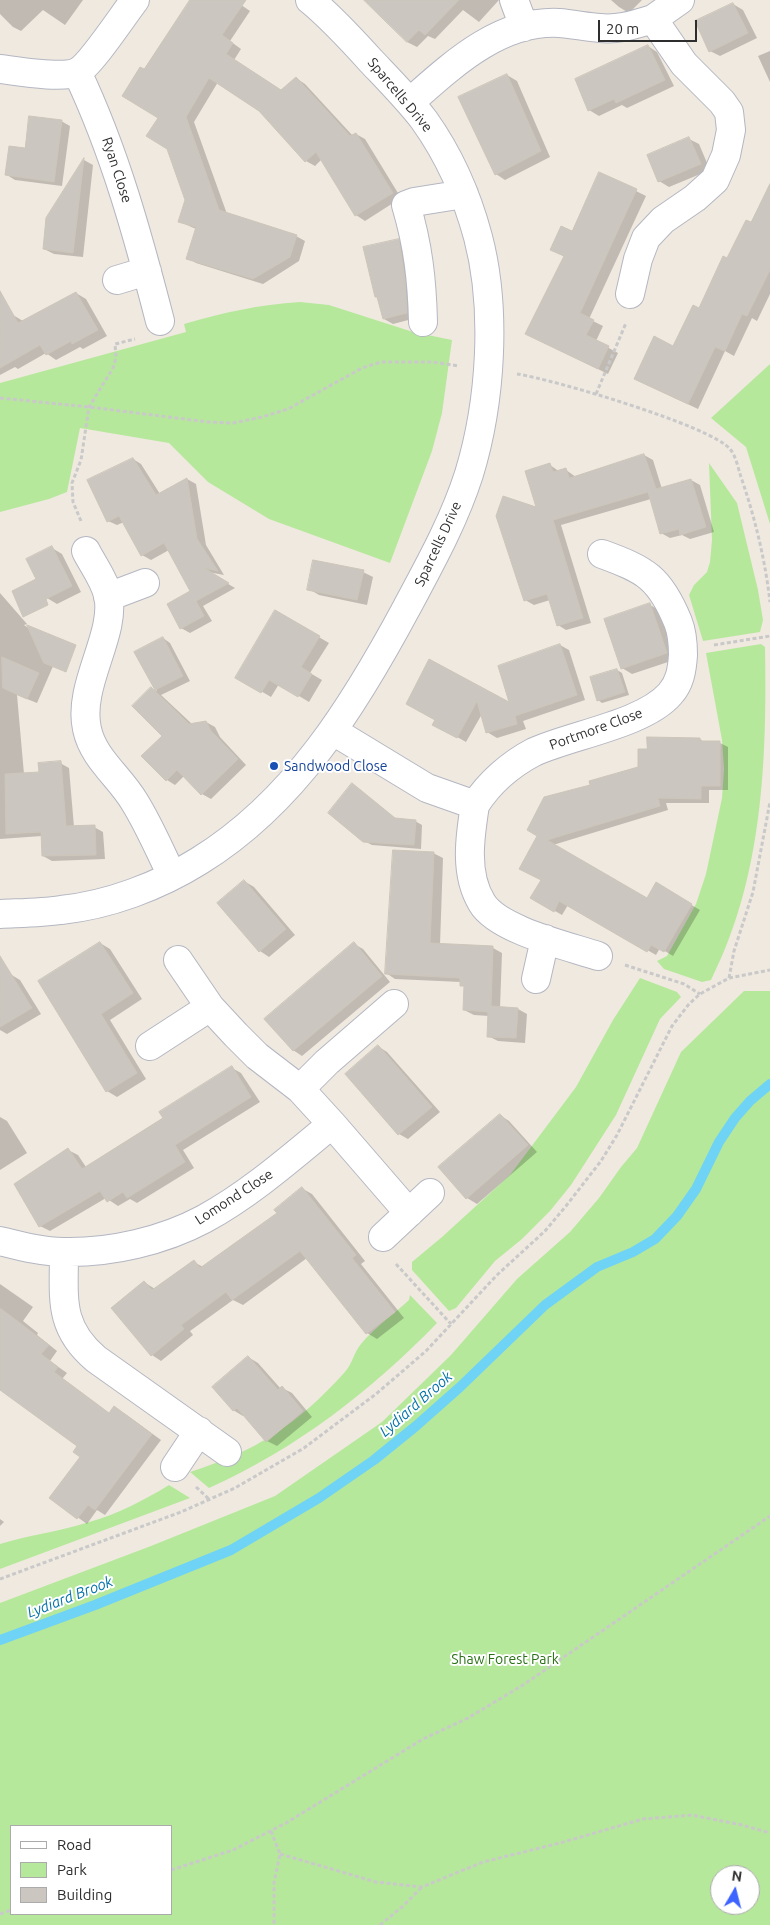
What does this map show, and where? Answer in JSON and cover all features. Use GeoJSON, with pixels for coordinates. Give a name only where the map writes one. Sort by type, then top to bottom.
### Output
{"type":"FeatureCollection","features":[{"type":"Feature","properties":{"kind":"street"},"geometry":{"type":"LineString","coordinates":[[0,69],[59,75],[77,72],[100,47],[135,0]]}},
{"type":"Feature","properties":{"kind":"street","name":"Sparcells Drive"},"geometry":{"type":"LineString","coordinates":[[0,914],[62,910],[115,898],[172,876],[198,862],[242,830],[291,783],[333,731],[380,658],[429,566],[457,508],[469,472],[479,431],[487,370],[489,343],[485,269],[479,239],[464,194],[440,144],[410,102],[310,0]]}},
{"type":"Feature","properties":{"kind":"street"},"geometry":{"type":"LineString","coordinates":[[514,0],[524,27]]}},
{"type":"Feature","properties":{"kind":"street"},"geometry":{"type":"LineString","coordinates":[[410,102],[475,49],[524,27],[542,23],[613,28],[638,24],[653,19],[680,0]]}},
{"type":"Feature","properties":{"kind":"street"},"geometry":{"type":"LineString","coordinates":[[630,294],[638,259],[646,238],[663,220],[716,180],[726,155],[731,130],[729,112],[722,102],[684,64],[653,19]]}},
{"type":"Feature","properties":{"kind":"street","name":"Ryan Close"},"geometry":{"type":"LineString","coordinates":[[77,72],[105,134],[147,271],[160,321]]}},
{"type":"Feature","properties":{"kind":"street"},"geometry":{"type":"LineString","coordinates":[[423,322],[419,257],[406,205],[464,194]]}},
{"type":"Feature","properties":{"kind":"street"},"geometry":{"type":"LineString","coordinates":[[117,280],[147,271]]}},
{"type":"Feature","properties":{"kind":"street"},"geometry":{"type":"LineString","coordinates":[[86,551],[105,586],[108,596],[108,617],[86,704],[87,730],[98,755],[133,799],[172,876]]}},
{"type":"Feature","properties":{"kind":"street","name":"Portmore Close"},"geometry":{"type":"LineString","coordinates":[[475,805],[488,788],[523,758],[549,746],[640,714],[664,700],[671,693],[680,676],[683,650],[680,626],[660,586],[638,568],[602,554]]}},
{"type":"Feature","properties":{"kind":"street"},"geometry":{"type":"LineString","coordinates":[[108,596],[145,583]]}},
{"type":"Feature","properties":{"kind":"street"},"geometry":{"type":"LineString","coordinates":[[333,731],[427,788],[475,805],[470,857],[472,880],[482,904],[499,920],[545,939],[598,956]]}},
{"type":"Feature","properties":{"kind":"street"},"geometry":{"type":"LineString","coordinates":[[536,979],[545,939]]}},
{"type":"Feature","properties":{"kind":"street"},"geometry":{"type":"LineString","coordinates":[[178,960],[210,1007],[257,1056],[300,1089],[409,1213]]}},
{"type":"Feature","properties":{"kind":"street"},"geometry":{"type":"LineString","coordinates":[[300,1089],[327,1062],[394,1004]]}},
{"type":"Feature","properties":{"kind":"street"},"geometry":{"type":"LineString","coordinates":[[150,1046],[210,1007]]}},
{"type":"Feature","properties":{"kind":"street","name":"Lomond Close"},"geometry":{"type":"LineString","coordinates":[[0,1241],[19,1246],[64,1252],[111,1248],[158,1239],[204,1219],[251,1189],[332,1124]]}},
{"type":"Feature","properties":{"kind":"street"},"geometry":{"type":"LineString","coordinates":[[383,1237],[430,1193]]}},
{"type":"Feature","properties":{"kind":"street"},"geometry":{"type":"LineString","coordinates":[[64,1252],[66,1314],[72,1332],[84,1348],[96,1359],[227,1452]]}},
{"type":"Feature","properties":{"kind":"street"},"geometry":{"type":"LineString","coordinates":[[175,1466],[199,1431]]}},
{"type":"Feature","properties":{"kind":"path"},"geometry":{"type":"LineString","coordinates":[[596,394],[627,323],[630,294]]}},
{"type":"Feature","properties":{"kind":"path"},"geometry":{"type":"LineString","coordinates":[[86,551],[84,532],[71,494],[72,483],[81,460],[89,407],[113,368],[116,358],[115,344],[164,331],[160,321]]}},
{"type":"Feature","properties":{"kind":"path"},"geometry":{"type":"LineString","coordinates":[[0,398],[208,422],[233,423],[288,409],[362,368],[381,362],[433,362],[534,376],[596,394],[679,422],[708,435],[728,447],[735,460],[759,537],[770,602]]}},
{"type":"Feature","properties":{"kind":"path"},"geometry":{"type":"LineString","coordinates":[[683,650],[770,636]]}},
{"type":"Feature","properties":{"kind":"path"},"geometry":{"type":"LineString","coordinates":[[729,978],[734,951],[753,892],[770,802]]}},
{"type":"Feature","properties":{"kind":"path"},"geometry":{"type":"LineString","coordinates":[[598,956],[684,984],[700,994]]}},
{"type":"Feature","properties":{"kind":"path"},"geometry":{"type":"LineString","coordinates":[[0,1578],[210,1500],[258,1476],[304,1448],[376,1394],[420,1356],[513,1259],[545,1230],[566,1206],[601,1161],[638,1097],[672,1026],[689,1004],[700,994],[729,978],[770,970]]}},
{"type":"Feature","properties":{"kind":"path"},"geometry":{"type":"LineString","coordinates":[[383,1237],[385,1252],[451,1324]]}},
{"type":"Feature","properties":{"kind":"path"},"geometry":{"type":"LineString","coordinates":[[172,1870],[233,1850],[286,1824],[423,1739],[468,1718],[523,1685],[770,1516]]}},
{"type":"Feature","properties":{"kind":"path"},"geometry":{"type":"LineString","coordinates":[[380,1925],[422,1887],[483,1862],[560,1843],[643,1819],[692,1815],[770,1833]]}},
{"type":"Feature","properties":{"kind":"path"},"geometry":{"type":"LineString","coordinates":[[271,1831],[280,1854],[274,1883],[274,1925]]}},
{"type":"Feature","properties":{"kind":"path"},"geometry":{"type":"LineString","coordinates":[[280,1854],[376,1882],[422,1887]]}},
{"type":"Feature","properties":{"kind":"green space"},"geometry":{"type":"Polygon","coordinates":[[[300,302],[329,305],[413,332],[452,340],[442,413],[432,451],[390,563],[269,519],[208,482],[169,443],[80,428],[67,492],[49,499],[0,512],[0,383],[186,332],[184,324],[256,307],[300,302]]]}},
{"type":"Feature","properties":{"kind":"green space"},"geometry":{"type":"Polygon","coordinates":[[[770,364],[770,524],[746,447],[711,418],[770,364]]]}},
{"type":"Feature","properties":{"kind":"green space"},"geometry":{"type":"Polygon","coordinates":[[[709,463],[737,503],[758,590],[763,620],[760,632],[703,641],[689,595],[694,585],[707,572],[710,562],[712,540],[709,463]]]}},
{"type":"Feature","properties":{"kind":"green space"},"geometry":{"type":"Polygon","coordinates":[[[761,644],[765,647],[763,775],[751,859],[742,900],[728,941],[711,980],[702,982],[664,969],[657,961],[667,956],[696,904],[706,874],[722,798],[724,769],[722,740],[706,653],[761,644]]]}},
{"type":"Feature","properties":{"kind":"green space"},"geometry":{"type":"Polygon","coordinates":[[[640,978],[677,992],[681,997],[660,1019],[616,1115],[571,1185],[550,1211],[522,1239],[495,1261],[456,1308],[449,1311],[412,1270],[412,1262],[510,1175],[576,1087],[613,1020],[640,978]]]}},
{"type":"Feature","properties":{"kind":"green space","name":"Shaw Forest Park"},"geometry":{"type":"Polygon","coordinates":[[[744,991],[770,991],[770,1925],[0,1925],[0,1603],[151,1546],[275,1496],[382,1422],[451,1355],[517,1279],[570,1232],[599,1198],[637,1148],[681,1052],[744,991]]]}},
{"type":"Feature","properties":{"kind":"green space"},"geometry":{"type":"Polygon","coordinates":[[[410,1295],[437,1323],[359,1395],[302,1437],[241,1473],[209,1488],[190,1472],[235,1455],[292,1422],[344,1373],[366,1338],[409,1300],[410,1295]]]}},
{"type":"Feature","properties":{"kind":"green space"},"geometry":{"type":"Polygon","coordinates":[[[169,1485],[190,1498],[0,1569],[0,1544],[65,1529],[109,1516],[169,1485]]]}},
{"type":"Feature","properties":{"kind":"building"},"geometry":{"type":"Polygon","coordinates":[[[190,0],[246,0],[222,35],[233,43],[226,54],[281,90],[296,77],[350,136],[356,133],[393,193],[355,216],[316,152],[305,162],[259,111],[209,78],[186,117],[219,210],[297,235],[290,257],[253,279],[186,259],[196,227],[178,222],[185,200],[167,149],[146,136],[158,118],[122,96],[140,67],[144,69],[190,0]]]}},
{"type":"Feature","properties":{"kind":"building"},"geometry":{"type":"Polygon","coordinates":[[[364,0],[459,0],[425,35],[419,30],[407,42],[364,0]]]}},
{"type":"Feature","properties":{"kind":"building"},"geometry":{"type":"Polygon","coordinates":[[[733,3],[748,33],[709,52],[695,21],[733,3]]]}},
{"type":"Feature","properties":{"kind":"building"},"geometry":{"type":"Polygon","coordinates":[[[648,45],[665,80],[616,103],[614,99],[588,111],[575,79],[648,45]]]}},
{"type":"Feature","properties":{"kind":"building"},"geometry":{"type":"Polygon","coordinates":[[[507,74],[541,151],[495,175],[458,97],[507,74]]]}},
{"type":"Feature","properties":{"kind":"building"},"geometry":{"type":"Polygon","coordinates":[[[29,116],[62,120],[54,182],[5,175],[9,146],[25,148],[29,116]]]}},
{"type":"Feature","properties":{"kind":"building"},"geometry":{"type":"Polygon","coordinates":[[[689,137],[701,164],[658,182],[647,155],[689,137]]]}},
{"type":"Feature","properties":{"kind":"building"},"geometry":{"type":"Polygon","coordinates":[[[84,158],[73,253],[43,249],[46,218],[84,158]]]}},
{"type":"Feature","properties":{"kind":"building"},"geometry":{"type":"Polygon","coordinates":[[[599,172],[637,189],[580,313],[594,320],[586,335],[609,346],[598,369],[525,334],[564,256],[550,250],[561,226],[572,231],[599,172]]]}},
{"type":"Feature","properties":{"kind":"building"},"geometry":{"type":"Polygon","coordinates":[[[770,184],[770,270],[747,316],[742,314],[725,351],[715,347],[688,404],[634,379],[654,336],[673,346],[693,305],[699,308],[723,256],[727,258],[746,220],[751,222],[770,184]]]}},
{"type":"Feature","properties":{"kind":"building"},"geometry":{"type":"Polygon","coordinates":[[[399,239],[405,279],[407,313],[383,319],[377,297],[375,297],[363,247],[399,239]]]}},
{"type":"Feature","properties":{"kind":"building"},"geometry":{"type":"Polygon","coordinates":[[[0,291],[18,323],[76,292],[98,330],[72,344],[71,341],[46,355],[40,345],[0,368],[0,291]]]}},
{"type":"Feature","properties":{"kind":"building"},"geometry":{"type":"Polygon","coordinates":[[[644,454],[656,489],[691,479],[706,527],[680,535],[679,529],[660,534],[648,492],[553,520],[583,618],[557,626],[547,594],[524,601],[496,516],[503,496],[536,507],[525,471],[550,463],[553,472],[566,468],[569,478],[644,454]]]}},
{"type":"Feature","properties":{"kind":"building"},"geometry":{"type":"Polygon","coordinates":[[[133,458],[156,495],[187,478],[197,539],[218,571],[204,568],[229,583],[196,601],[204,616],[180,629],[167,604],[190,591],[164,543],[141,556],[119,516],[107,522],[87,480],[133,458]]]}},
{"type":"Feature","properties":{"kind":"building"},"geometry":{"type":"Polygon","coordinates":[[[52,546],[72,586],[46,599],[48,605],[23,617],[12,591],[36,579],[26,559],[52,546]]]}},
{"type":"Feature","properties":{"kind":"building"},"geometry":{"type":"Polygon","coordinates":[[[313,560],[364,570],[357,600],[307,590],[313,560]]]}},
{"type":"Feature","properties":{"kind":"building"},"geometry":{"type":"Polygon","coordinates":[[[650,603],[667,653],[621,669],[604,619],[650,603]]]}},
{"type":"Feature","properties":{"kind":"building"},"geometry":{"type":"Polygon","coordinates":[[[275,610],[320,636],[301,667],[312,674],[298,697],[269,680],[261,693],[235,678],[275,610]]]}},
{"type":"Feature","properties":{"kind":"building"},"geometry":{"type":"Polygon","coordinates":[[[27,625],[76,645],[66,672],[44,663],[27,625]]]}},
{"type":"Feature","properties":{"kind":"building"},"geometry":{"type":"Polygon","coordinates":[[[163,637],[183,676],[155,690],[134,652],[163,637]]]}},
{"type":"Feature","properties":{"kind":"building"},"geometry":{"type":"Polygon","coordinates":[[[560,644],[577,695],[515,716],[517,724],[486,733],[477,701],[457,738],[432,725],[435,720],[406,704],[429,659],[509,702],[498,666],[560,644]]]}},
{"type":"Feature","properties":{"kind":"building"},"geometry":{"type":"Polygon","coordinates":[[[2,657],[39,673],[27,699],[3,688],[2,657]]]}},
{"type":"Feature","properties":{"kind":"building"},"geometry":{"type":"Polygon","coordinates":[[[617,669],[625,692],[597,701],[590,677],[617,669]]]}},
{"type":"Feature","properties":{"kind":"building"},"geometry":{"type":"Polygon","coordinates":[[[151,687],[189,724],[206,721],[211,731],[238,759],[201,795],[177,770],[166,781],[141,756],[162,736],[132,706],[151,687]]]}},
{"type":"Feature","properties":{"kind":"building"},"geometry":{"type":"Polygon","coordinates":[[[647,737],[700,738],[700,741],[720,741],[720,786],[701,786],[701,799],[658,798],[660,806],[547,840],[647,898],[656,882],[692,904],[664,952],[651,945],[647,952],[559,901],[554,912],[530,898],[541,880],[519,869],[537,836],[527,830],[544,797],[590,785],[589,781],[638,767],[638,749],[647,749],[647,737]]]}},
{"type":"Feature","properties":{"kind":"building"},"geometry":{"type":"Polygon","coordinates":[[[61,761],[66,826],[95,825],[96,855],[42,856],[41,832],[6,834],[5,774],[39,772],[38,763],[61,761]]]}},
{"type":"Feature","properties":{"kind":"building"},"geometry":{"type":"Polygon","coordinates":[[[352,783],[395,818],[416,820],[414,845],[363,842],[328,813],[352,783]]]}},
{"type":"Feature","properties":{"kind":"building"},"geometry":{"type":"Polygon","coordinates":[[[393,850],[434,852],[430,943],[493,946],[491,1006],[518,1008],[516,1038],[487,1037],[488,1012],[463,1010],[464,986],[460,986],[460,978],[385,974],[393,850]]]}},
{"type":"Feature","properties":{"kind":"building"},"geometry":{"type":"Polygon","coordinates":[[[244,880],[286,929],[259,952],[217,903],[244,880]]]}},
{"type":"Feature","properties":{"kind":"building"},"geometry":{"type":"Polygon","coordinates":[[[100,942],[133,993],[101,1014],[137,1073],[106,1092],[38,981],[100,942]]]}},
{"type":"Feature","properties":{"kind":"building"},"geometry":{"type":"Polygon","coordinates":[[[354,942],[382,976],[293,1051],[264,1019],[354,942]]]}},
{"type":"Feature","properties":{"kind":"building"},"geometry":{"type":"Polygon","coordinates":[[[0,956],[32,1008],[0,1027],[0,956]]]}},
{"type":"Feature","properties":{"kind":"building"},"geometry":{"type":"Polygon","coordinates":[[[378,1045],[432,1107],[398,1135],[345,1074],[378,1045]]]}},
{"type":"Feature","properties":{"kind":"building"},"geometry":{"type":"Polygon","coordinates":[[[232,1066],[251,1097],[175,1145],[185,1162],[127,1198],[123,1192],[107,1202],[100,1191],[39,1227],[14,1184],[68,1148],[82,1169],[163,1118],[159,1112],[232,1066]]]}},
{"type":"Feature","properties":{"kind":"building"},"geometry":{"type":"Polygon","coordinates":[[[500,1114],[528,1145],[466,1199],[438,1167],[500,1114]]]}},
{"type":"Feature","properties":{"kind":"building"},"geometry":{"type":"Polygon","coordinates":[[[302,1187],[356,1255],[352,1258],[395,1312],[366,1334],[300,1251],[232,1300],[226,1292],[181,1325],[184,1329],[151,1356],[111,1308],[144,1281],[152,1290],[194,1260],[200,1268],[277,1213],[274,1210],[302,1187]]]}},
{"type":"Feature","properties":{"kind":"building"},"geometry":{"type":"Polygon","coordinates":[[[0,1308],[49,1345],[41,1354],[58,1367],[54,1372],[109,1413],[114,1406],[152,1434],[95,1510],[88,1505],[77,1519],[49,1498],[80,1457],[73,1452],[77,1446],[0,1390],[0,1308]]]}},
{"type":"Feature","properties":{"kind":"building"},"geometry":{"type":"Polygon","coordinates":[[[248,1356],[278,1390],[282,1386],[303,1411],[266,1442],[237,1408],[233,1411],[212,1387],[248,1356]]]}},
{"type":"Feature","properties":{"kind":"waterway","name":"Lydiard Brook"},"geometry":{"type":"LineString","coordinates":[[0,1640],[95,1605],[231,1550],[319,1498],[374,1460],[460,1387],[545,1305],[597,1267],[633,1252],[655,1239],[677,1216],[696,1189],[719,1142],[735,1118],[750,1101],[770,1084]]}},
{"type":"Feature","properties":{"kind":"place","name":"Sandwood Close"},"geometry":{"type":"Point","coordinates":[274,766]}}]}
